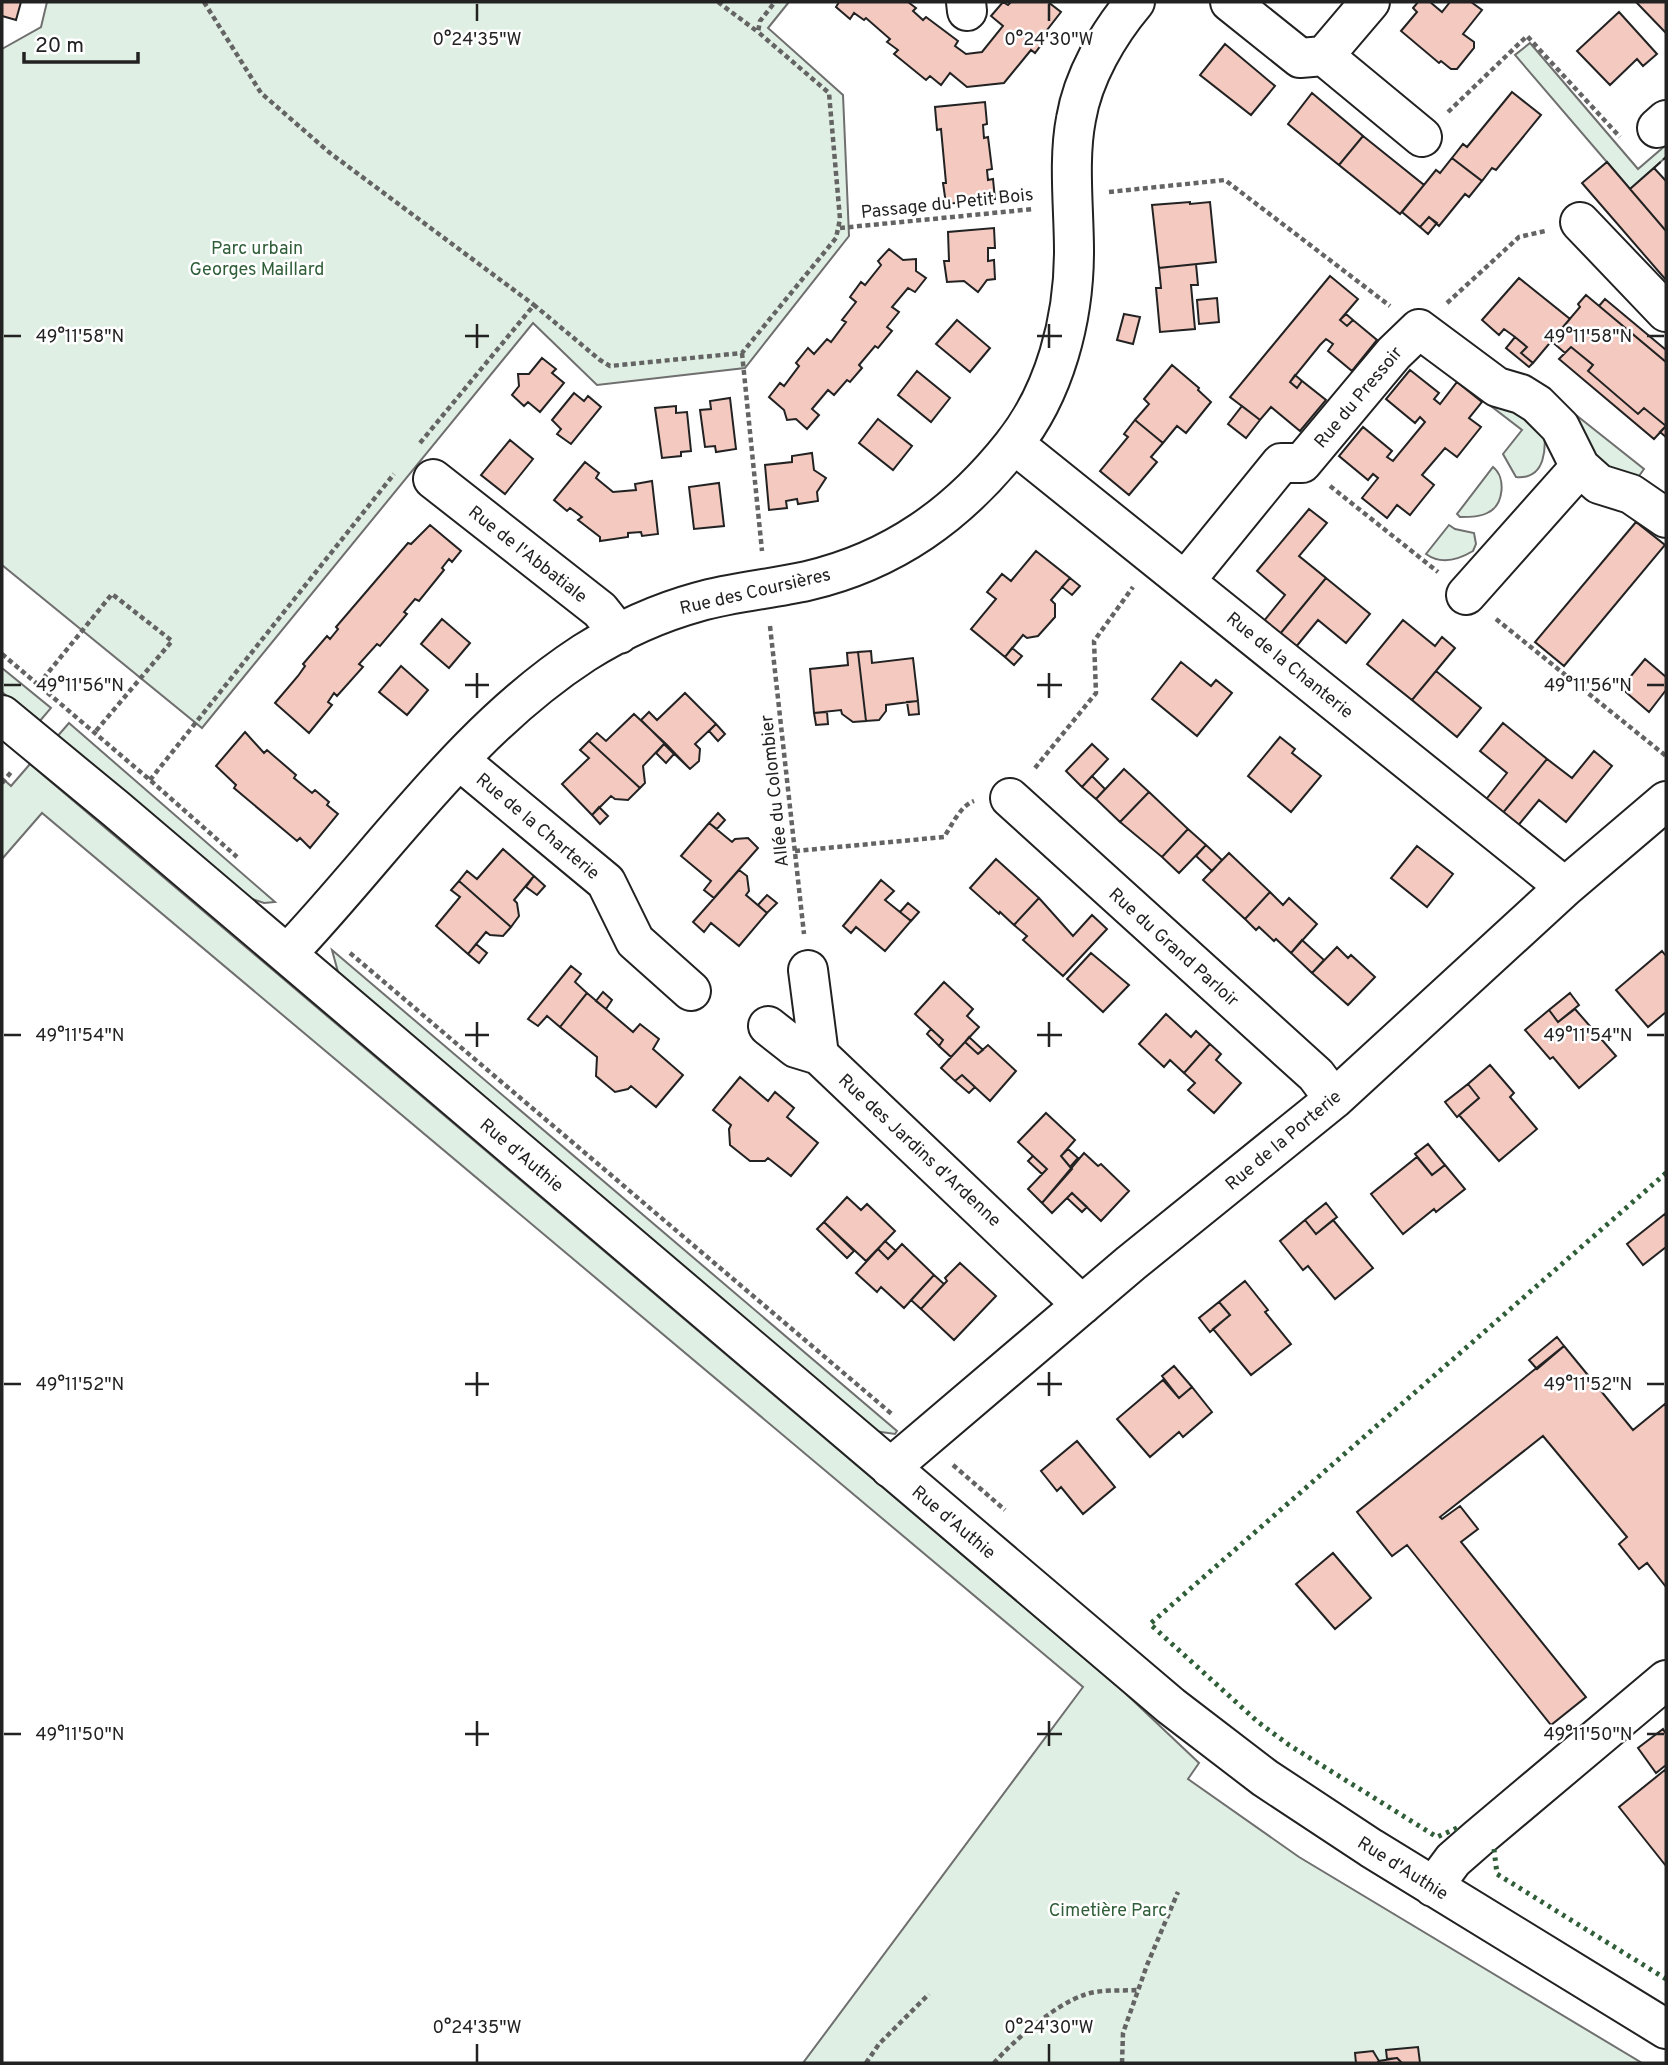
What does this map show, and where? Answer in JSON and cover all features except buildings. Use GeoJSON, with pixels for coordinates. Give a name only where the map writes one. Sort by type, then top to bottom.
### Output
{"type":"FeatureCollection","features":[{"type":"Feature","properties":{"kind":"street","name":"Rue des Coursières"},"geometry":{"type":"LineString","coordinates":[[287,954],[459,760],[508,711],[584,653],[654,616],[700,601],[808,581],[880,556],[942,519],[963,501],[1014,444],[1050,382],[1067,320],[1073,287],[1072,195],[1075,120],[1098,59],[1122,18],[1135,2]]}},
{"type":"Feature","properties":{"kind":"street"},"geometry":{"type":"LineString","coordinates":[[1230,2],[1300,58],[1324,56],[1422,137]]}},
{"type":"Feature","properties":{"kind":"street"},"geometry":{"type":"LineString","coordinates":[[1324,56],[1370,2]]}},
{"type":"Feature","properties":{"kind":"street"},"geometry":{"type":"LineString","coordinates":[[1580,222],[1666,312]]}},
{"type":"Feature","properties":{"kind":"street"},"geometry":{"type":"LineString","coordinates":[[1419,329],[1497,387],[1521,394],[1537,404],[1560,427],[1580,467],[1599,484],[1631,494],[1666,518]]}},
{"type":"Feature","properties":{"kind":"street","name":"Rue du Pressoir"},"geometry":{"type":"LineString","coordinates":[[1185,582],[1282,463],[1302,463],[1394,353],[1419,329]]}},
{"type":"Feature","properties":{"kind":"street","name":"Rue de la Chanterie"},"geometry":{"type":"LineString","coordinates":[[1014,444],[1565,887]]}},
{"type":"Feature","properties":{"kind":"street","name":"Rue de l'Abbatiale"},"geometry":{"type":"LineString","coordinates":[[416,465],[600,610],[619,634]]}},
{"type":"Feature","properties":{"kind":"street"},"geometry":{"type":"LineString","coordinates":[[1466,595],[1580,467]]}},
{"type":"Feature","properties":{"kind":"street","name":"Rue d'Authie"},"geometry":{"type":"LineString","coordinates":[[2,715],[287,954],[1124,1667],[1265,1778],[1433,1887],[1666,2029]]}},
{"type":"Feature","properties":{"kind":"street","name":"Rue de la Charterie"},"geometry":{"type":"LineString","coordinates":[[459,760],[606,882],[635,941],[691,991]]}},
{"type":"Feature","properties":{"kind":"street","name":"Rue du Grand Parloir"},"geometry":{"type":"LineString","coordinates":[[1010,799],[1316,1075],[1334,1099]]}},
{"type":"Feature","properties":{"kind":"street","name":"Rue de la Porterie"},"geometry":{"type":"LineString","coordinates":[[890,1468],[1082,1305],[1334,1099],[1565,887],[1666,801]]}},
{"type":"Feature","properties":{"kind":"street"},"geometry":{"type":"LineString","coordinates":[[768,1026],[796,1048],[820,1055],[808,970]]}},
{"type":"Feature","properties":{"kind":"street","name":"Rue des Jardins d'Ardenne"},"geometry":{"type":"LineString","coordinates":[[820,1055],[1082,1305]]}},
{"type":"Feature","properties":{"kind":"street"},"geometry":{"type":"LineString","coordinates":[[1433,1887],[1453,1860],[1666,1680]]}},
{"type":"Feature","properties":{"kind":"path"},"geometry":{"type":"LineString","coordinates":[[204,2],[261,93],[330,153],[534,305],[600,360],[610,366],[742,353]]}},
{"type":"Feature","properties":{"kind":"path"},"geometry":{"type":"LineString","coordinates":[[718,2],[758,32],[829,93],[840,228],[836,238],[742,353],[762,558]]}},
{"type":"Feature","properties":{"kind":"path"},"geometry":{"type":"LineString","coordinates":[[758,32],[760,21],[775,2]]}},
{"type":"Feature","properties":{"kind":"path"},"geometry":{"type":"LineString","coordinates":[[1422,137],[1528,36],[1649,130]]}},
{"type":"Feature","properties":{"kind":"path"},"geometry":{"type":"LineString","coordinates":[[1104,192],[1225,180],[1419,329],[1519,237],[1580,222]]}},
{"type":"Feature","properties":{"kind":"path","name":"Passage du Petit Bois"},"geometry":{"type":"LineString","coordinates":[[840,228],[1045,208]]}},
{"type":"Feature","properties":{"kind":"path"},"geometry":{"type":"LineString","coordinates":[[150,780],[416,465],[534,305]]}},
{"type":"Feature","properties":{"kind":"path"},"geometry":{"type":"LineString","coordinates":[[795,851],[944,837],[970,802],[1010,799],[1096,694],[1094,641],[1154,556]]}},
{"type":"Feature","properties":{"kind":"path"},"geometry":{"type":"LineString","coordinates":[[38,685],[112,594],[172,641],[95,732]]}},
{"type":"Feature","properties":{"kind":"path","name":"Allée du Colombier"},"geometry":{"type":"LineString","coordinates":[[769,619],[808,970]]}},
{"type":"Feature","properties":{"kind":"path"},"geometry":{"type":"LineString","coordinates":[[2,654],[237,857]]}},
{"type":"Feature","properties":{"kind":"path"},"geometry":{"type":"LineString","coordinates":[[342,947],[873,1397]]}},
{"type":"Feature","properties":{"kind":"path"},"geometry":{"type":"LineString","coordinates":[[1122,2063],[1123,2033],[1178,1892]]}},
{"type":"Feature","properties":{"kind":"path"},"geometry":{"type":"LineString","coordinates":[[993,2063],[1029,2029],[1084,1994],[1138,1990]]}},
{"type":"Feature","properties":{"kind":"path"},"geometry":{"type":"LineString","coordinates":[[866,2063],[879,2044],[929,1994]]}},
{"type":"Feature","properties":{"kind":"green space","name":"Parc urbain Georges Maillard"},"geometry":{"type":"Polygon","coordinates":[[[47,2],[789,2],[768,28],[843,95],[849,236],[745,368],[597,385],[533,323],[202,728],[2,565],[2,49],[41,27],[47,2]]]}},
{"type":"Feature","properties":{"kind":"green space"},"geometry":{"type":"Polygon","coordinates":[[[1530,43],[1638,169],[1666,145],[1666,157],[1630,189],[1515,55],[1530,43]]]}},
{"type":"Feature","properties":{"kind":"green space"},"geometry":{"type":"Polygon","coordinates":[[[1486,395],[1543,426],[1545,443],[1542,460],[1539,468],[1526,477],[1516,477],[1503,454],[1522,430],[1483,400],[1486,395]]]}},
{"type":"Feature","properties":{"kind":"green space"},"geometry":{"type":"Polygon","coordinates":[[[1576,415],[1644,469],[1639,476],[1656,490],[1607,480],[1570,424],[1576,415]]]}},
{"type":"Feature","properties":{"kind":"green space"},"geometry":{"type":"Polygon","coordinates":[[[1493,467],[1500,477],[1502,490],[1498,503],[1486,514],[1460,517],[1457,514],[1493,467]]]}},
{"type":"Feature","properties":{"kind":"green space"},"geometry":{"type":"Polygon","coordinates":[[[1449,525],[1474,533],[1476,544],[1473,551],[1450,560],[1426,554],[1449,525]]]}},
{"type":"Feature","properties":{"kind":"green space"},"geometry":{"type":"Polygon","coordinates":[[[2,668],[51,708],[39,722],[2,692],[2,668]]]}},
{"type":"Feature","properties":{"kind":"green space"},"geometry":{"type":"Polygon","coordinates":[[[69,723],[275,902],[264,903],[249,898],[56,738],[69,723]]]}},
{"type":"Feature","properties":{"kind":"green space","name":"Cimetière Parc"},"geometry":{"type":"Polygon","coordinates":[[[30,764],[1124,1692],[1199,1763],[1188,1779],[1299,1857],[1642,2063],[803,2063],[1083,1687],[42,813],[2,859],[2,778],[11,786],[30,764]]]}},
{"type":"Feature","properties":{"kind":"green space"},"geometry":{"type":"Polygon","coordinates":[[[332,950],[897,1431],[895,1434],[874,1431],[348,985],[338,972],[332,950]]]}},
{"type":"Feature","properties":{"kind":"hedge"},"geometry":{"type":"LineString","coordinates":[[1457,1828],[1437,1837],[1289,1745],[1258,1722],[1150,1624],[1666,1173]]}},
{"type":"Feature","properties":{"kind":"hedge"},"geometry":{"type":"LineString","coordinates":[[1494,1849],[1497,1874],[1666,1979]]}},
{"type":"Feature","properties":{"kind":"fence"},"geometry":{"type":"LineString","coordinates":[[1654,168],[1666,157]]}}]}
